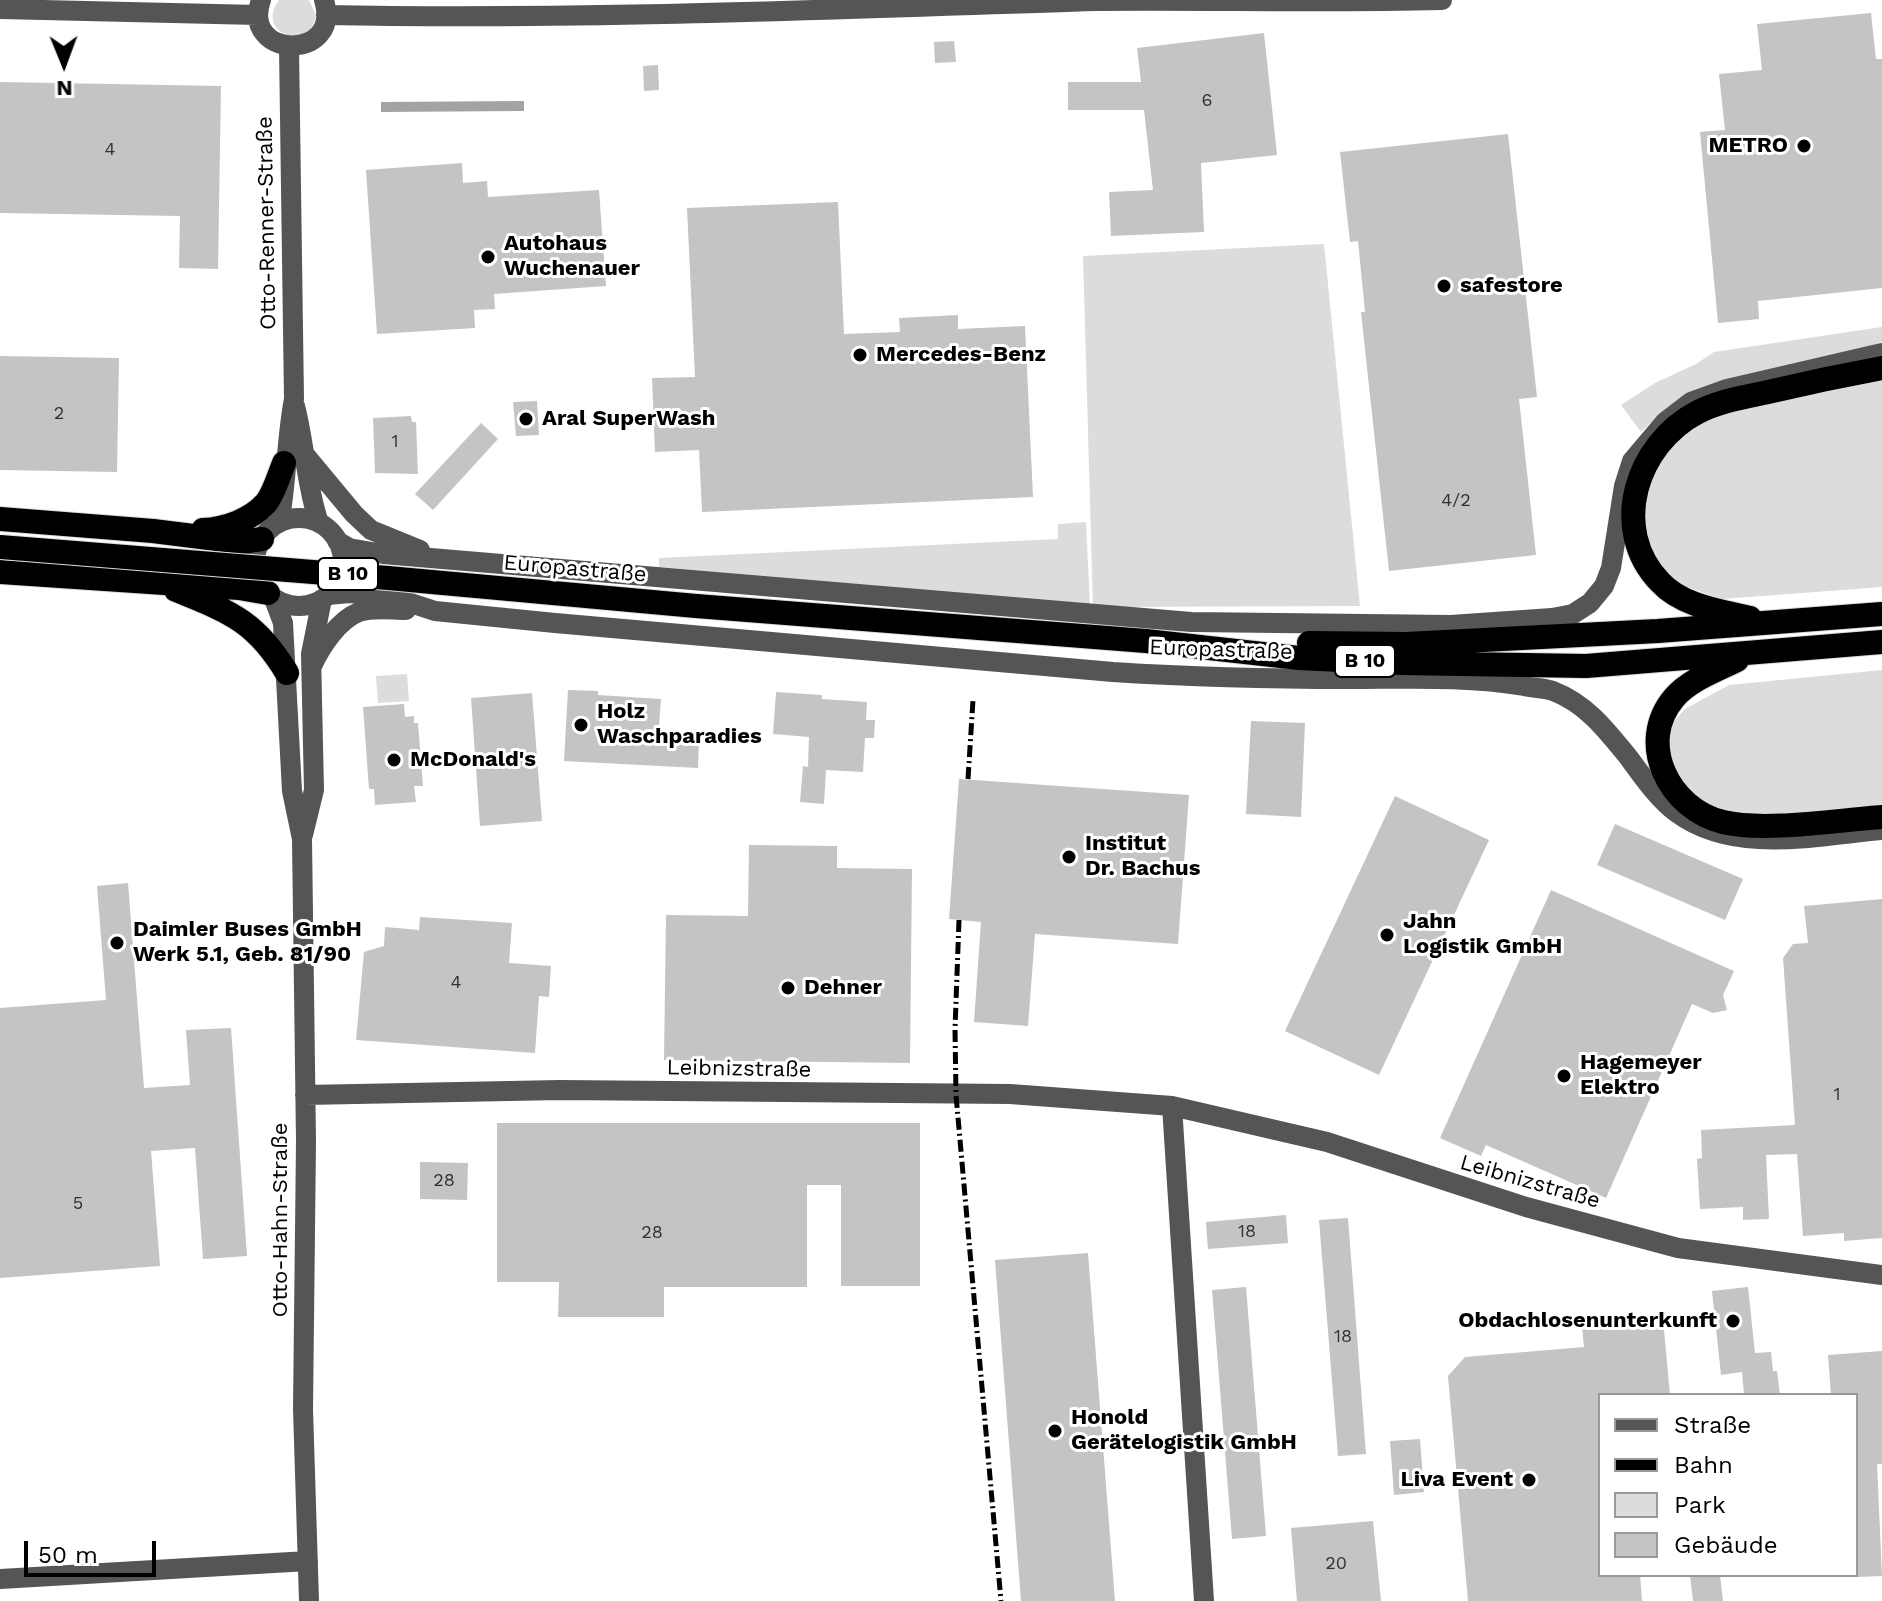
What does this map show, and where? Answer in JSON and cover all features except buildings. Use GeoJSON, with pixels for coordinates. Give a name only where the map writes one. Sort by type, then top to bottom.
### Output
{"type":"FeatureCollection","features":[{"type":"Feature","properties":{"kind":"highway"},"geometry":{"type":"LineString","coordinates":[[1772,623],[1706,607],[1682,598],[1661,584],[1644,562],[1635,539],[1632,509],[1643,466],[1673,431],[1697,412],[1730,400],[1882,368]]}},
{"type":"Feature","properties":{"kind":"highway"},"geometry":{"type":"LineString","coordinates":[[153,531],[219,529],[238,522],[268,501],[295,459]]}},
{"type":"Feature","properties":{"kind":"highway"},"geometry":{"type":"LineString","coordinates":[[0,519],[153,531],[241,542],[270,531]]}},
{"type":"Feature","properties":{"kind":"highway","name":"Europastraße"},"geometry":{"type":"LineString","coordinates":[[0,547],[1146,641],[1299,658],[1586,666],[1882,642]]}},
{"type":"Feature","properties":{"kind":"highway"},"geometry":{"type":"LineString","coordinates":[[0,572],[239,588],[271,596]]}},
{"type":"Feature","properties":{"kind":"highway"},"geometry":{"type":"LineString","coordinates":[[159,583],[234,614],[299,671]]}},
{"type":"Feature","properties":{"kind":"highway","name":"Europastraße"},"geometry":{"type":"LineString","coordinates":[[1146,641],[1406,644],[1882,614]]}},
{"type":"Feature","properties":{"kind":"highway"},"geometry":{"type":"LineString","coordinates":[[1451,625],[1611,632]]}},
{"type":"Feature","properties":{"kind":"highway"},"geometry":{"type":"LineString","coordinates":[[1748,654],[1691,683],[1675,697],[1663,716],[1659,756],[1664,778],[1682,801],[1721,822],[1745,825],[1882,817]]}},
{"type":"Feature","properties":{"kind":"highway","name":"B 10"},"geometry":{"type":"LineString","coordinates":[[1445,678],[1586,666]]}},
{"type":"Feature","properties":{"kind":"street"},"geometry":{"type":"LineString","coordinates":[[0,9],[260,7],[267,36],[289,47],[311,41],[322,30],[325,8],[458,17],[763,13],[1095,1],[1442,0]]}},
{"type":"Feature","properties":{"kind":"street","name":"Otto-Renner-Straße"},"geometry":{"type":"LineString","coordinates":[[270,531],[283,503],[295,459],[289,47]]}},
{"type":"Feature","properties":{"kind":"street","name":"Europastraße"},"geometry":{"type":"LineString","coordinates":[[337,541],[360,550],[1191,622],[1451,625],[1552,618],[1573,614],[1590,603],[1604,586],[1611,568],[1624,486],[1632,461],[1665,422],[1691,402],[1727,389],[1882,353]]}},
{"type":"Feature","properties":{"kind":"street"},"geometry":{"type":"LineString","coordinates":[[295,459],[371,530],[439,557]]}},
{"type":"Feature","properties":{"kind":"street","name":"Otto-Renner-Straße"},"geometry":{"type":"LineString","coordinates":[[295,459],[319,523]]}},
{"type":"Feature","properties":{"kind":"street"},"geometry":{"type":"LineString","coordinates":[[295,519],[319,523],[337,541],[342,558],[338,582],[325,597],[296,606],[271,596],[259,581],[255,564],[270,531],[295,519]]}},
{"type":"Feature","properties":{"kind":"street","name":"Europastraße"},"geometry":{"type":"LineString","coordinates":[[325,597],[349,593],[389,596],[435,611],[1113,672],[1272,679],[1445,678],[1500,682],[1552,691],[1582,707],[1605,727],[1674,811],[1718,835],[1800,837],[1882,830]]}},
{"type":"Feature","properties":{"kind":"street","name":"Otto-Hahn-Straße"},"geometry":{"type":"LineString","coordinates":[[271,596],[299,671]]}},
{"type":"Feature","properties":{"kind":"street","name":"Otto-Hahn-Straße"},"geometry":{"type":"LineString","coordinates":[[309,1601],[303,1409],[305,1095],[302,839],[292,791],[299,671],[325,597]]}},
{"type":"Feature","properties":{"kind":"street"},"geometry":{"type":"LineString","coordinates":[[299,671],[348,618],[361,611],[435,611]]}},
{"type":"Feature","properties":{"kind":"street","name":"Leibnizstraße"},"geometry":{"type":"LineString","coordinates":[[305,1095],[560,1090],[1010,1094],[1172,1106],[1327,1142],[1526,1207],[1678,1248],[1882,1275]]}},
{"type":"Feature","properties":{"kind":"street"},"geometry":{"type":"LineString","coordinates":[[1172,1106],[1204,1601]]}},
{"type":"Feature","properties":{"kind":"street"},"geometry":{"type":"LineString","coordinates":[[0,1579],[308,1561]]}},
{"type":"Feature","properties":{"kind":"green space"},"geometry":{"type":"Polygon","coordinates":[[[279,0],[309,0],[316,15],[312,27],[304,34],[295,36],[278,30],[273,22],[273,12],[279,0]]]}},
{"type":"Feature","properties":{"kind":"green space"},"geometry":{"type":"Polygon","coordinates":[[[1324,244],[1360,606],[1093,607],[1083,256],[1324,244]]]}},
{"type":"Feature","properties":{"kind":"green space"},"geometry":{"type":"Polygon","coordinates":[[[1882,327],[1882,342],[1659,415],[1641,432],[1621,405],[1714,352],[1882,327]]]}},
{"type":"Feature","properties":{"kind":"green space"},"geometry":{"type":"Polygon","coordinates":[[[1882,377],[1882,587],[1722,599],[1676,583],[1648,548],[1642,510],[1648,477],[1665,451],[1703,417],[1882,377]]]}},
{"type":"Feature","properties":{"kind":"green space"},"geometry":{"type":"Polygon","coordinates":[[[1086,522],[1090,606],[659,567],[659,558],[1058,539],[1058,524],[1086,522]]]}},
{"type":"Feature","properties":{"kind":"green space"},"geometry":{"type":"Polygon","coordinates":[[[1882,670],[1882,806],[1761,817],[1718,812],[1686,794],[1666,754],[1669,727],[1685,709],[1729,685],[1882,670]]]}},
{"type":"Feature","properties":{"kind":"green space"},"geometry":{"type":"Polygon","coordinates":[[[407,674],[409,701],[378,703],[376,676],[407,674]]]}},
{"type":"Feature","properties":{"kind":"shaded area"},"geometry":{"type":"Polygon","coordinates":[[[524,101],[524,111],[381,112],[381,102],[524,101]]]}},
{"type":"Feature","properties":{"kind":"railway"},"geometry":{"type":"LineString","coordinates":[[968,779],[973,700]]}},
{"type":"Feature","properties":{"kind":"railway"},"geometry":{"type":"LineString","coordinates":[[959,920],[956,1095],[1001,1601]]}},
{"type":"Feature","properties":{"kind":"place","name":"METRO"},"geometry":{"type":"Point","coordinates":[1804,146]}},
{"type":"Feature","properties":{"kind":"place","name":"Autohaus Wuchenauer"},"geometry":{"type":"Point","coordinates":[488,257]}},
{"type":"Feature","properties":{"kind":"place","name":"safestore"},"geometry":{"type":"Point","coordinates":[1444,286]}},
{"type":"Feature","properties":{"kind":"place","name":"Mercedes-Benz"},"geometry":{"type":"Point","coordinates":[860,355]}},
{"type":"Feature","properties":{"kind":"place","name":"Aral SuperWash"},"geometry":{"type":"Point","coordinates":[526,419]}},
{"type":"Feature","properties":{"kind":"place","name":"Holz Waschparadies"},"geometry":{"type":"Point","coordinates":[581,725]}},
{"type":"Feature","properties":{"kind":"place","name":"McDonald's"},"geometry":{"type":"Point","coordinates":[394,760]}},
{"type":"Feature","properties":{"kind":"place","name":"Institut Dr. Bachus"},"geometry":{"type":"Point","coordinates":[1069,857]}},
{"type":"Feature","properties":{"kind":"place","name":"Jahn Logistik GmbH"},"geometry":{"type":"Point","coordinates":[1387,935]}},
{"type":"Feature","properties":{"kind":"place","name":"Daimler Buses GmbH Werk 5.1, Geb. 81/90"},"geometry":{"type":"Point","coordinates":[117,943]}},
{"type":"Feature","properties":{"kind":"place","name":"Dehner"},"geometry":{"type":"Point","coordinates":[788,988]}},
{"type":"Feature","properties":{"kind":"place","name":"Hagemeyer Elektro"},"geometry":{"type":"Point","coordinates":[1564,1076]}},
{"type":"Feature","properties":{"kind":"place","name":"Obdachlosenunterkunft"},"geometry":{"type":"Point","coordinates":[1733,1321]}},
{"type":"Feature","properties":{"kind":"place","name":"Honold Gerätelogistik GmbH"},"geometry":{"type":"Point","coordinates":[1055,1431]}},
{"type":"Feature","properties":{"kind":"place","name":"Liva Event"},"geometry":{"type":"Point","coordinates":[1529,1480]}}]}
